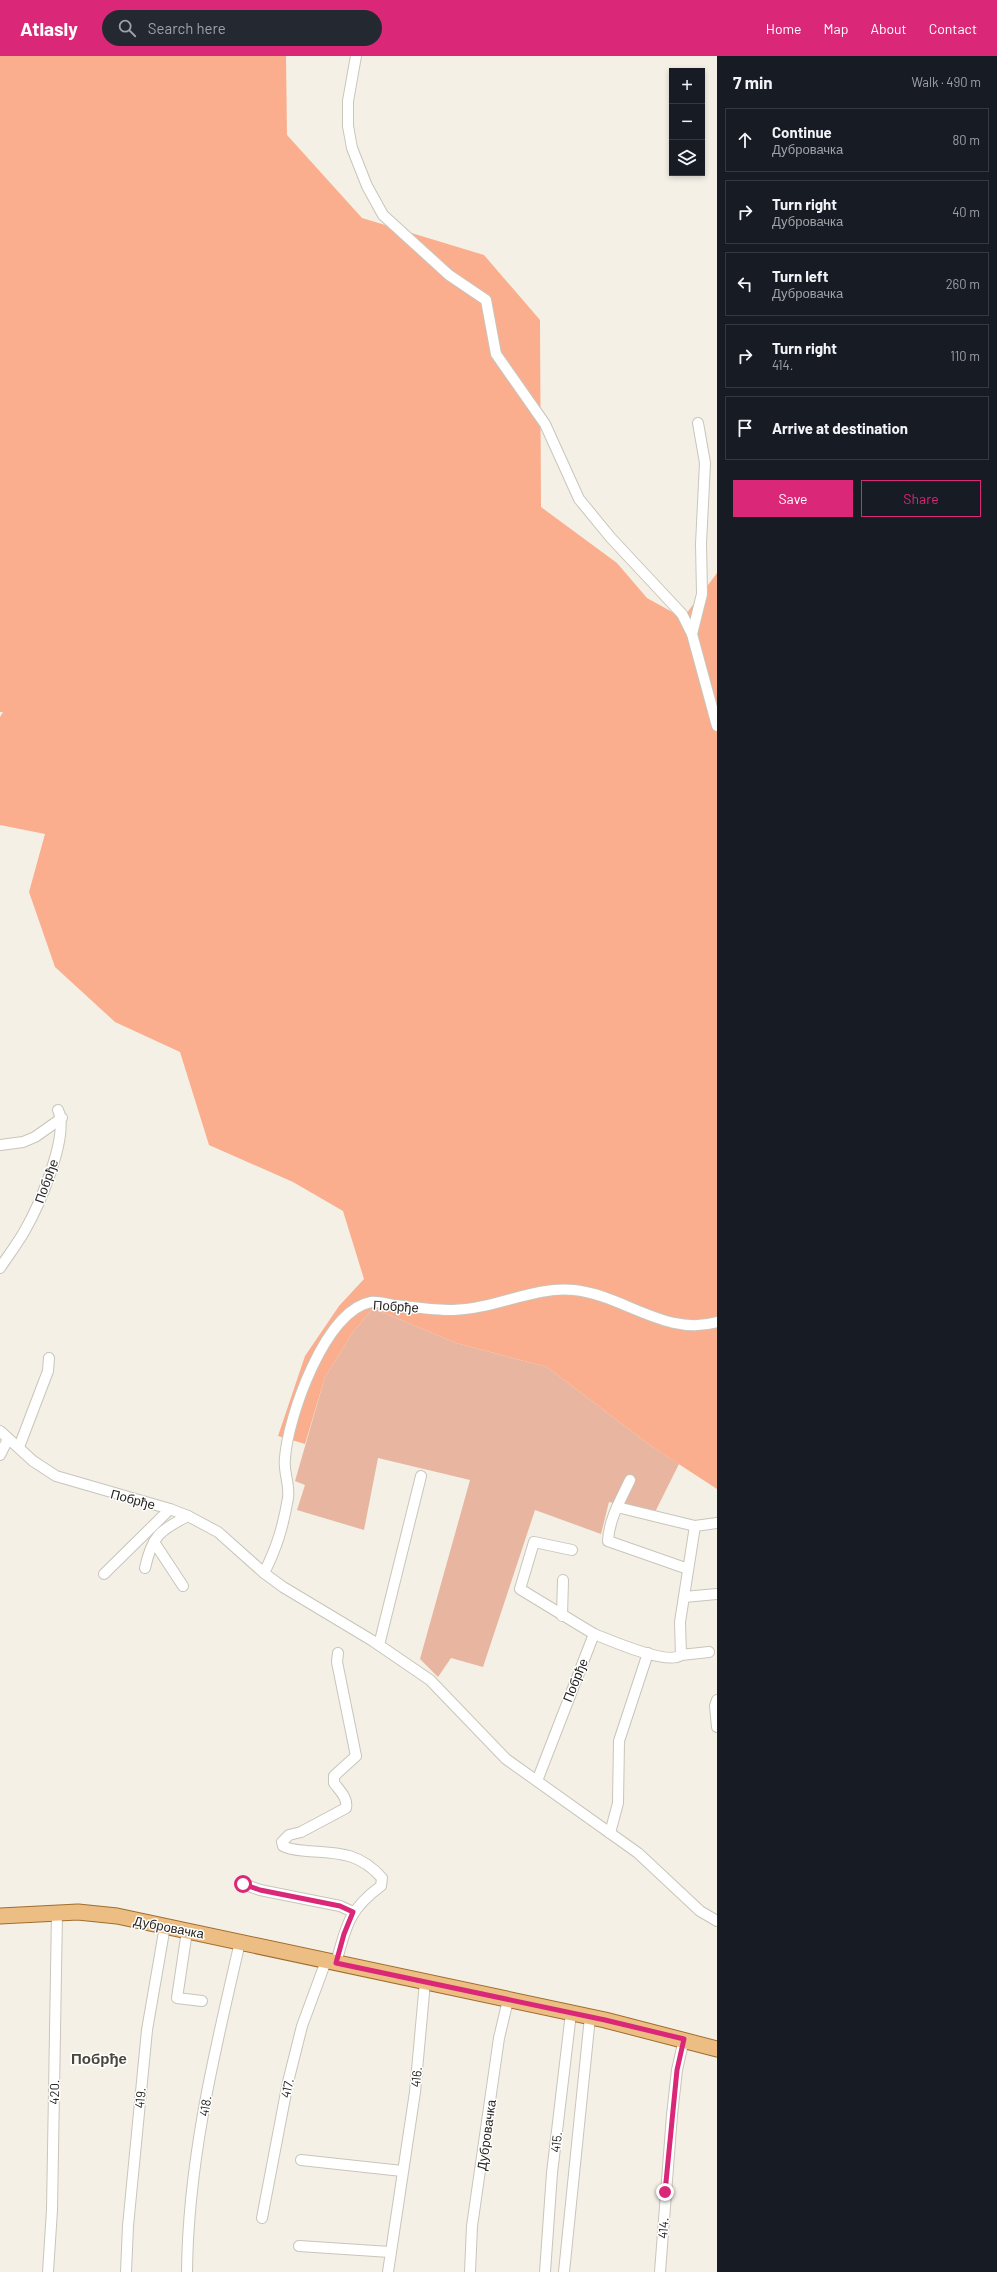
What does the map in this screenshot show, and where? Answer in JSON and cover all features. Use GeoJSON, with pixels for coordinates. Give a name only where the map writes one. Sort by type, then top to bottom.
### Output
{"type":"FeatureCollection","features":[{"type":"Feature","properties":{"kind":"main road","name":"Дубровачка"},"geometry":{"type":"LineString","coordinates":[[0,1916],[91,1913],[165,1926],[590,2017],[684,2039],[717,2049]]}},
{"type":"Feature","properties":{"kind":"street"},"geometry":{"type":"LineString","coordinates":[[356,56],[348,101],[348,126],[352,148],[368,186],[383,215],[449,275],[486,300],[496,354],[545,424],[579,499],[611,538],[682,614],[692,634],[717,726]]}},
{"type":"Feature","properties":{"kind":"street"},"geometry":{"type":"LineString","coordinates":[[692,634],[702,594],[701,544],[706,463],[698,423]]}},
{"type":"Feature","properties":{"kind":"street","name":"Побрђе"},"geometry":{"type":"LineString","coordinates":[[0,1145],[23,1142],[35,1137],[60,1114],[56,1152],[38,1204],[24,1233],[0,1268]]}},
{"type":"Feature","properties":{"kind":"street","name":"Побрђе"},"geometry":{"type":"LineString","coordinates":[[264,1573],[278,1544],[288,1496],[284,1460],[296,1409],[318,1352],[340,1320],[348,1313],[371,1302],[430,1309],[479,1308],[543,1291],[564,1289],[586,1291],[652,1316],[689,1326],[702,1326],[717,1322]]}},
{"type":"Feature","properties":{"kind":"street"},"geometry":{"type":"LineString","coordinates":[[19,1447],[48,1371],[49,1358]]}},
{"type":"Feature","properties":{"kind":"street","name":"Побрђе"},"geometry":{"type":"LineString","coordinates":[[0,1431],[34,1461],[56,1476],[170,1509],[188,1516],[218,1532],[264,1573],[283,1587],[379,1645],[430,1680],[506,1759],[638,1853],[700,1911],[717,1921]]}},
{"type":"Feature","properties":{"kind":"street"},"geometry":{"type":"LineString","coordinates":[[0,1455],[8,1439]]}},
{"type":"Feature","properties":{"kind":"street"},"geometry":{"type":"LineString","coordinates":[[379,1645],[421,1476]]}},
{"type":"Feature","properties":{"kind":"street"},"geometry":{"type":"LineString","coordinates":[[630,1480],[617,1507],[608,1532],[608,1541],[688,1569]]}},
{"type":"Feature","properties":{"kind":"street"},"geometry":{"type":"LineString","coordinates":[[617,1507],[695,1526],[717,1523]]}},
{"type":"Feature","properties":{"kind":"street"},"geometry":{"type":"LineString","coordinates":[[104,1574],[170,1509]]}},
{"type":"Feature","properties":{"kind":"street"},"geometry":{"type":"LineString","coordinates":[[146,1568],[149,1552],[162,1531],[188,1516]]}},
{"type":"Feature","properties":{"kind":"street"},"geometry":{"type":"LineString","coordinates":[[681,1655],[680,1622],[695,1526]]}},
{"type":"Feature","properties":{"kind":"street"},"geometry":{"type":"LineString","coordinates":[[154,1542],[183,1586]]}},
{"type":"Feature","properties":{"kind":"street"},"geometry":{"type":"LineString","coordinates":[[572,1550],[534,1542],[520,1589],[562,1616],[594,1634],[648,1654],[672,1659],[681,1655],[709,1652]]}},
{"type":"Feature","properties":{"kind":"street"},"geometry":{"type":"LineString","coordinates":[[562,1616],[563,1580]]}},
{"type":"Feature","properties":{"kind":"street"},"geometry":{"type":"LineString","coordinates":[[684,1597],[717,1594]]}},
{"type":"Feature","properties":{"kind":"street","name":"Побрђе"},"geometry":{"type":"LineString","coordinates":[[537,1781],[594,1634]]}},
{"type":"Feature","properties":{"kind":"street"},"geometry":{"type":"LineString","coordinates":[[331,1962],[353,1912],[363,1899],[381,1886],[382,1878],[368,1864],[355,1858],[331,1851],[294,1850],[283,1846],[282,1842],[289,1835],[301,1832],[346,1808],[347,1803],[345,1796],[334,1784],[334,1776],[356,1756],[336,1662],[338,1654]]}},
{"type":"Feature","properties":{"kind":"street"},"geometry":{"type":"LineString","coordinates":[[610,1833],[618,1803],[619,1741],[648,1654]]}},
{"type":"Feature","properties":{"kind":"street"},"geometry":{"type":"LineString","coordinates":[[717,1700],[715,1706],[717,1727]]}},
{"type":"Feature","properties":{"kind":"street"},"geometry":{"type":"LineString","coordinates":[[243,1884],[260,1890],[340,1906],[353,1912]]}},
{"type":"Feature","properties":{"kind":"street","name":"420."},"geometry":{"type":"LineString","coordinates":[[48,2272],[52,2202],[57,1913]]}},
{"type":"Feature","properties":{"kind":"street","name":"419."},"geometry":{"type":"LineString","coordinates":[[126,2272],[128,2226],[147,2030],[165,1926]]}},
{"type":"Feature","properties":{"kind":"street"},"geometry":{"type":"LineString","coordinates":[[187,1931],[177,1998],[202,2001]]}},
{"type":"Feature","properties":{"kind":"street","name":"418."},"geometry":{"type":"LineString","coordinates":[[186,2272],[193,2181],[211,2066],[240,1942]]}},
{"type":"Feature","properties":{"kind":"street","name":"417."},"geometry":{"type":"LineString","coordinates":[[262,2218],[288,2082],[302,2026],[331,1962]]}},
{"type":"Feature","properties":{"kind":"street","name":"416."},"geometry":{"type":"LineString","coordinates":[[388,2272],[415,2092],[425,1982]]}},
{"type":"Feature","properties":{"kind":"street","name":"Дубровачка"},"geometry":{"type":"LineString","coordinates":[[470,2272],[472,2226],[499,2038],[508,2000]]}},
{"type":"Feature","properties":{"kind":"street","name":"415."},"geometry":{"type":"LineString","coordinates":[[545,2272],[552,2173],[571,2013]]}},
{"type":"Feature","properties":{"kind":"street","name":"415."},"geometry":{"type":"LineString","coordinates":[[564,2272],[590,2017]]}},
{"type":"Feature","properties":{"kind":"street","name":"414."},"geometry":{"type":"LineString","coordinates":[[660,2272],[672,2115],[677,2070],[684,2039]]}},
{"type":"Feature","properties":{"kind":"street"},"geometry":{"type":"LineString","coordinates":[[301,2160],[402,2171]]}},
{"type":"Feature","properties":{"kind":"street"},"geometry":{"type":"LineString","coordinates":[[299,2246],[390,2252]]}},
{"type":"Feature","properties":{"kind":"shaded area"},"geometry":{"type":"Polygon","coordinates":[[[0,56],[286,56],[287,135],[362,218],[484,255],[540,320],[541,507],[617,563],[647,598],[683,618],[717,573],[717,1489],[651,1446],[547,1367],[456,1343],[373,1308],[353,1332],[325,1377],[305,1444],[278,1436],[305,1356],[339,1306],[364,1279],[343,1211],[293,1182],[209,1145],[180,1052],[115,1022],[55,967],[29,892],[45,834],[0,825],[0,717],[3,712],[0,712],[0,56]]]}},
{"type":"Feature","properties":{"kind":"shaded area"},"geometry":{"type":"Polygon","coordinates":[[[373,1308],[456,1343],[547,1367],[651,1446],[679,1464],[655,1512],[609,1502],[601,1534],[535,1510],[483,1667],[451,1658],[438,1677],[420,1659],[470,1480],[378,1458],[364,1530],[297,1510],[305,1485],[295,1481],[325,1377],[353,1332],[373,1308]]]}},
{"type":"Feature","properties":{"kind":"district","name":"Побрђе"},"geometry":{"type":"Point","coordinates":[99,2058]}},
{"type":"Feature","properties":{"kind":"route"},"geometry":{"type":"LineString","coordinates":[[243,1884],[260,1890],[340,1906],[353,1912],[344,1934],[336,1963],[605,2020],[684,2039],[677,2070],[665,2192]]}}]}
